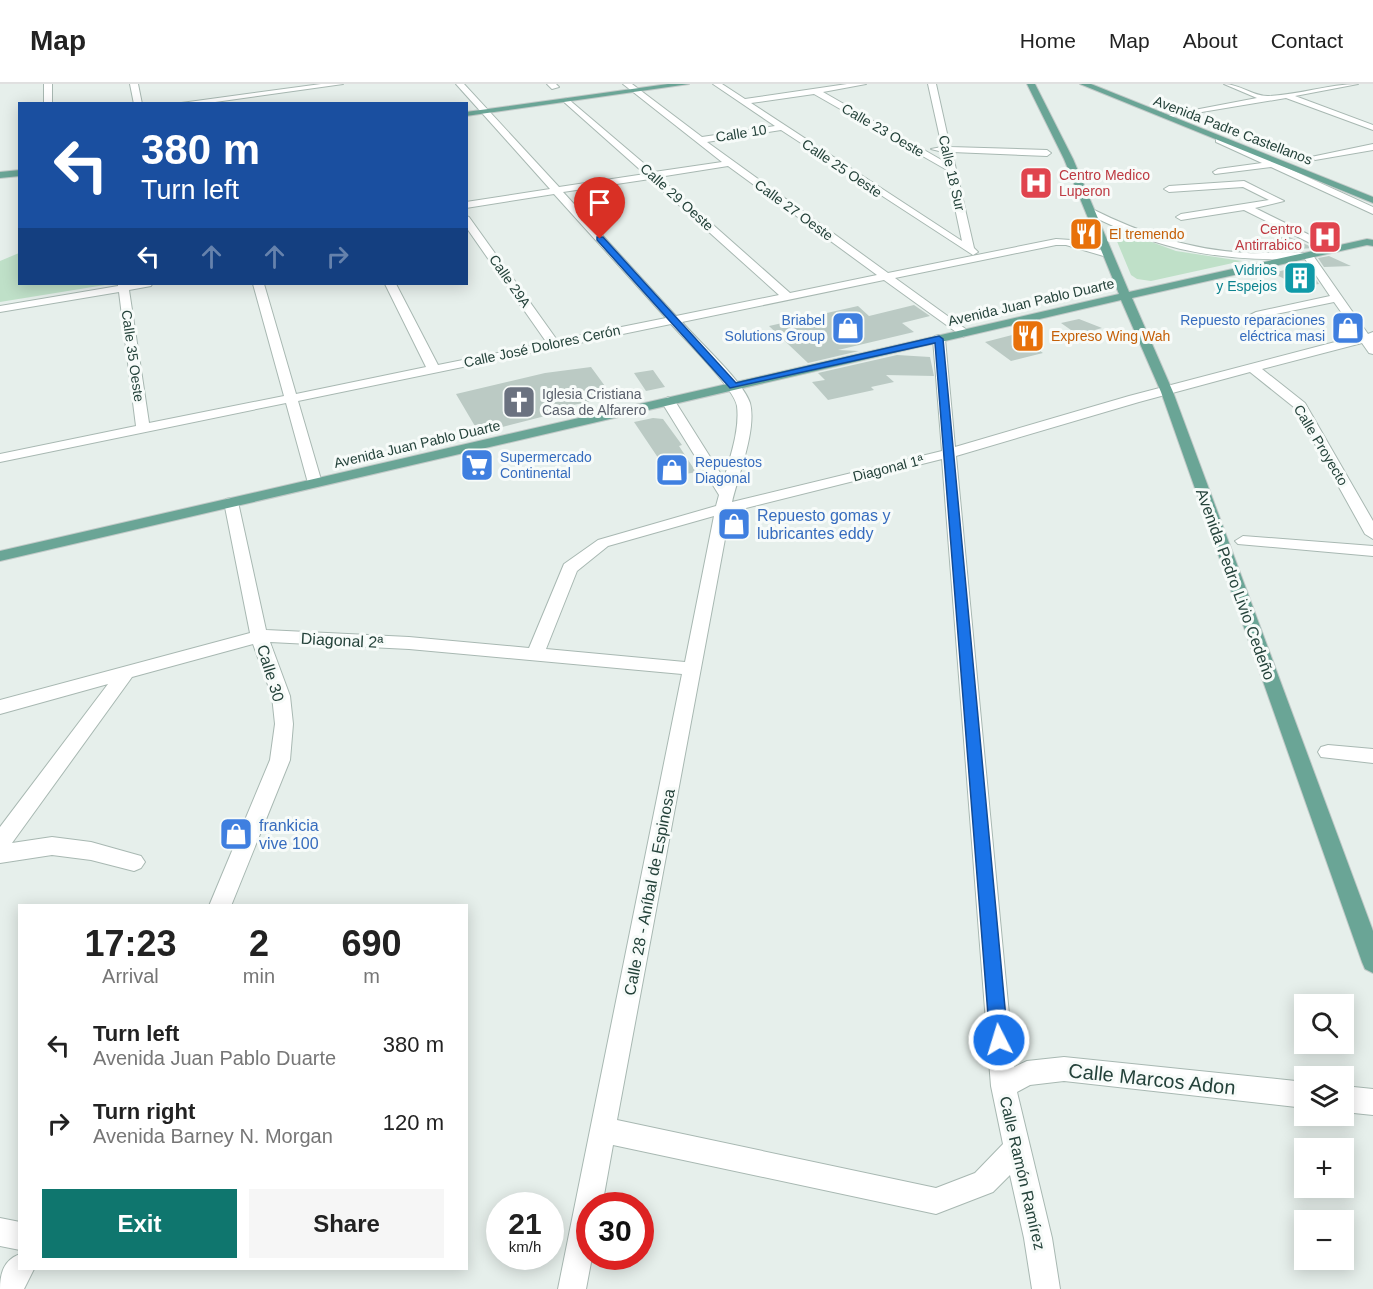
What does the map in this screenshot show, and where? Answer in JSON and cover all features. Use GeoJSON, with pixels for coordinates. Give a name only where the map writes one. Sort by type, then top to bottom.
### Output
{"type":"FeatureCollection","features":[{"type":"Feature","properties":{"kind":"main road"},"geometry":{"type":"LineString","coordinates":[[468,114],[567,100],[631,87],[685,84]]}},
{"type":"Feature","properties":{"kind":"main road","name":"Avenida Pedro Livio Cedeño"},"geometry":{"type":"LineString","coordinates":[[1030,84],[1040,91],[1137,330],[1167,392],[1373,962]]}},
{"type":"Feature","properties":{"kind":"main road","name":"Avenida Padre Castellanos"},"geometry":{"type":"LineString","coordinates":[[1084,84],[1219,140]]}},
{"type":"Feature","properties":{"kind":"main road","name":"Avenida Padre Castellanos"},"geometry":{"type":"LineString","coordinates":[[1097,84],[1373,191]]}},
{"type":"Feature","properties":{"kind":"main road","name":"Avenida Padre Castellanos"},"geometry":{"type":"LineString","coordinates":[[1272,162],[1373,200]]}},
{"type":"Feature","properties":{"kind":"main road"},"geometry":{"type":"LineString","coordinates":[[0,176],[18,173]]}},
{"type":"Feature","properties":{"kind":"main road","name":"Avenida Juan Pablo Duarte"},"geometry":{"type":"LineString","coordinates":[[0,556],[1371,241]]}},
{"type":"Feature","properties":{"kind":"street"},"geometry":{"type":"LineString","coordinates":[[48,84],[48,102]]}},
{"type":"Feature","properties":{"kind":"street"},"geometry":{"type":"LineString","coordinates":[[134,84],[138,102]]}},
{"type":"Feature","properties":{"kind":"street"},"geometry":{"type":"LineString","coordinates":[[199,102],[294,93],[339,84]]}},
{"type":"Feature","properties":{"kind":"street"},"geometry":{"type":"LineString","coordinates":[[460,84],[734,386]]}},
{"type":"Feature","properties":{"kind":"street","name":"Calle 25 Oeste"},"geometry":{"type":"LineString","coordinates":[[717,84],[974,253]]}},
{"type":"Feature","properties":{"kind":"street","name":"Calle 10"},"geometry":{"type":"LineString","coordinates":[[743,102],[862,84]]}},
{"type":"Feature","properties":{"kind":"street","name":"Calle 18 Sur"},"geometry":{"type":"LineString","coordinates":[[932,84],[946,149],[974,253]]}},
{"type":"Feature","properties":{"kind":"street"},"geometry":{"type":"LineString","coordinates":[[1228,84],[1268,99]]}},
{"type":"Feature","properties":{"kind":"street"},"geometry":{"type":"LineString","coordinates":[[1172,115],[1354,84]]}},
{"type":"Feature","properties":{"kind":"street","name":"Calle 27 Oeste"},"geometry":{"type":"LineString","coordinates":[[631,87],[730,163],[963,333]]}},
{"type":"Feature","properties":{"kind":"street","name":"Calle 23 Oeste"},"geometry":{"type":"LineString","coordinates":[[814,91],[951,168]]}},
{"type":"Feature","properties":{"kind":"street"},"geometry":{"type":"LineString","coordinates":[[1287,96],[1373,128]]}},
{"type":"Feature","properties":{"kind":"street","name":"Calle 29 Oeste"},"geometry":{"type":"LineString","coordinates":[[567,100],[787,296]]}},
{"type":"Feature","properties":{"kind":"street","name":"Calle 10"},"geometry":{"type":"LineString","coordinates":[[701,140],[781,127]]}},
{"type":"Feature","properties":{"kind":"street"},"geometry":{"type":"LineString","coordinates":[[1219,140],[1272,162],[1373,211]]}},
{"type":"Feature","properties":{"kind":"street"},"geometry":{"type":"LineString","coordinates":[[1315,157],[1373,147]]}},
{"type":"Feature","properties":{"kind":"street"},"geometry":{"type":"LineString","coordinates":[[914,148],[1047,153]]}},
{"type":"Feature","properties":{"kind":"street"},"geometry":{"type":"LineString","coordinates":[[1218,172],[1272,162]]}},
{"type":"Feature","properties":{"kind":"street"},"geometry":{"type":"LineString","coordinates":[[468,205],[730,163]]}},
{"type":"Feature","properties":{"kind":"street"},"geometry":{"type":"LineString","coordinates":[[1169,189],[1244,184],[1280,201],[1181,217]]}},
{"type":"Feature","properties":{"kind":"street"},"geometry":{"type":"LineString","coordinates":[[1246,207],[1332,250]]}},
{"type":"Feature","properties":{"kind":"street"},"geometry":{"type":"LineString","coordinates":[[1089,211],[1127,231],[1177,249],[1222,256],[1308,256],[1370,341]]}},
{"type":"Feature","properties":{"kind":"street","name":"Calle 29A"},"geometry":{"type":"LineString","coordinates":[[468,222],[554,344]]}},
{"type":"Feature","properties":{"kind":"street","name":"Calle José Dolores Cerón"},"geometry":{"type":"LineString","coordinates":[[0,458],[884,276],[974,253],[1067,242],[1107,254]]}},
{"type":"Feature","properties":{"kind":"street"},"geometry":{"type":"LineString","coordinates":[[0,309],[124,285]]}},
{"type":"Feature","properties":{"kind":"street","name":"Calle 35 Oeste"},"geometry":{"type":"LineString","coordinates":[[124,285],[143,428]]}},
{"type":"Feature","properties":{"kind":"street"},"geometry":{"type":"LineString","coordinates":[[258,285],[315,483]]}},
{"type":"Feature","properties":{"kind":"street"},"geometry":{"type":"LineString","coordinates":[[391,285],[433,369]]}},
{"type":"Feature","properties":{"kind":"street"},"geometry":{"type":"LineString","coordinates":[[1256,315],[1337,298]]}},
{"type":"Feature","properties":{"kind":"street","name":"Calle Ramón Ramírez"},"geometry":{"type":"LineString","coordinates":[[939,339],[947,454],[973,722],[1003,1086],[1041,1250],[1046,1289]]}},
{"type":"Feature","properties":{"kind":"street","name":"Diagonal 1ª"},"geometry":{"type":"LineString","coordinates":[[535,655],[570,568],[585,554],[603,543],[724,502],[947,454],[1134,399],[1370,341]]}},
{"type":"Feature","properties":{"kind":"street","name":"Calle Proyecto"},"geometry":{"type":"LineString","coordinates":[[1254,369],[1300,406],[1373,534]]}},
{"type":"Feature","properties":{"kind":"street","name":"Calle 28 - Aníbal de Espinosa"},"geometry":{"type":"LineString","coordinates":[[572,1289],[724,502],[743,426],[744,407],[741,396],[734,386]]}},
{"type":"Feature","properties":{"kind":"street"},"geometry":{"type":"LineString","coordinates":[[668,402],[724,502]]}},
{"type":"Feature","properties":{"kind":"street","name":"Calle 30"},"geometry":{"type":"LineString","coordinates":[[221,904],[279,760],[284,724],[281,696],[259,636],[231,502]]}},
{"type":"Feature","properties":{"kind":"street"},"geometry":{"type":"LineString","coordinates":[[1244,541],[1373,551]]}},
{"type":"Feature","properties":{"kind":"street","name":"Diagonal 2ª"},"geometry":{"type":"LineString","coordinates":[[0,707],[124,675],[259,636],[409,643],[692,669]]}},
{"type":"Feature","properties":{"kind":"street"},"geometry":{"type":"LineString","coordinates":[[0,843],[124,675]]}},
{"type":"Feature","properties":{"kind":"street"},"geometry":{"type":"LineString","coordinates":[[1328,752],[1373,756]]}},
{"type":"Feature","properties":{"kind":"street"},"geometry":{"type":"LineString","coordinates":[[0,854],[52,846],[91,851],[134,862]]}},
{"type":"Feature","properties":{"kind":"street","name":"Calle Marcos Adon"},"geometry":{"type":"LineString","coordinates":[[1003,1086],[1027,1073],[1064,1069],[1294,1094]]}},
{"type":"Feature","properties":{"kind":"street"},"geometry":{"type":"LineString","coordinates":[[1354,1100],[1373,1102]]}},
{"type":"Feature","properties":{"kind":"street"},"geometry":{"type":"LineString","coordinates":[[603,1130],[936,1201],[984,1184],[1016,1149]]}},
{"type":"Feature","properties":{"kind":"street"},"geometry":{"type":"LineString","coordinates":[[0,1232],[18,1236]]}},
{"type":"Feature","properties":{"kind":"street"},"geometry":{"type":"LineString","coordinates":[[8,1289],[19,1270]]}},
{"type":"Feature","properties":{"kind":"green space"},"geometry":{"type":"Polygon","coordinates":[[[1111,227],[1176,251],[1242,261],[1151,281],[1137,279],[1131,275],[1111,227]]]}},
{"type":"Feature","properties":{"kind":"green space"},"geometry":{"type":"Polygon","coordinates":[[[18,253],[18,285],[105,285],[0,302],[0,261],[18,253]]]}},
{"type":"Feature","properties":{"kind":"building","name":"Centro Medico Luperon"},"geometry":{"type":"Polygon","coordinates":[[[1024,175],[1044,176],[1049,192],[1028,191],[1024,175]]]}},
{"type":"Feature","properties":{"kind":"building"},"geometry":{"type":"Polygon","coordinates":[[[1287,236],[1314,248],[1268,251],[1255,243],[1287,236]]]}},
{"type":"Feature","properties":{"kind":"building"},"geometry":{"type":"Polygon","coordinates":[[[1329,256],[1351,266],[1324,267],[1318,258],[1329,256]]]}},
{"type":"Feature","properties":{"kind":"building","name":"Vidrios y Espejos"},"geometry":{"type":"Polygon","coordinates":[[[1304,262],[1319,284],[1300,287],[1273,273],[1296,267],[1291,264],[1304,262]]]}},
{"type":"Feature","properties":{"kind":"building"},"geometry":{"type":"Polygon","coordinates":[[[914,305],[930,316],[902,323],[914,332],[838,350],[859,351],[808,363],[769,326],[858,306],[869,316],[914,305]]]}},
{"type":"Feature","properties":{"kind":"building"},"geometry":{"type":"Polygon","coordinates":[[[1079,319],[1102,328],[1078,335],[1061,323],[1079,319]]]}},
{"type":"Feature","properties":{"kind":"building"},"geometry":{"type":"Polygon","coordinates":[[[1016,334],[1043,353],[1011,361],[985,342],[1016,334]]]}},
{"type":"Feature","properties":{"kind":"building"},"geometry":{"type":"Polygon","coordinates":[[[897,355],[930,357],[934,376],[886,375],[894,382],[871,387],[874,390],[828,400],[812,382],[825,380],[818,373],[897,355]]]}},
{"type":"Feature","properties":{"kind":"building"},"geometry":{"type":"Polygon","coordinates":[[[591,367],[613,397],[553,409],[553,414],[479,433],[456,394],[545,373],[591,367]]]}},
{"type":"Feature","properties":{"kind":"building"},"geometry":{"type":"Polygon","coordinates":[[[653,370],[665,387],[646,391],[634,373],[653,370]]]}},
{"type":"Feature","properties":{"kind":"building"},"geometry":{"type":"Polygon","coordinates":[[[653,418],[663,419],[682,445],[679,446],[696,472],[671,477],[634,422],[653,418]]]}},
{"type":"Feature","properties":{"kind":"place","name":"Centro Medico Luperon"},"geometry":{"type":"Point","coordinates":[1036,183]}},
{"type":"Feature","properties":{"kind":"place","name":"El tremendo"},"geometry":{"type":"Point","coordinates":[1086,234]}},
{"type":"Feature","properties":{"kind":"place","name":"Centro Antirrabico"},"geometry":{"type":"Point","coordinates":[1325,237]}},
{"type":"Feature","properties":{"kind":"place","name":"Vidrios y Espejos"},"geometry":{"type":"Point","coordinates":[1300,278]}},
{"type":"Feature","properties":{"kind":"place","name":"Briabel Solutions Group"},"geometry":{"type":"Point","coordinates":[848,328]}},
{"type":"Feature","properties":{"kind":"place","name":"Repuesto reparaciones eléctrica masi"},"geometry":{"type":"Point","coordinates":[1348,328]}},
{"type":"Feature","properties":{"kind":"place","name":"Expreso Wing Wah"},"geometry":{"type":"Point","coordinates":[1028,336]}},
{"type":"Feature","properties":{"kind":"place","name":"Iglesia Cristiana Casa de Alfarero"},"geometry":{"type":"Point","coordinates":[519,402]}},
{"type":"Feature","properties":{"kind":"place","name":"Supermercado Continental"},"geometry":{"type":"Point","coordinates":[477,465]}},
{"type":"Feature","properties":{"kind":"place","name":"Repuestos Diagonal"},"geometry":{"type":"Point","coordinates":[672,470]}},
{"type":"Feature","properties":{"kind":"place","name":"Repuesto gomas y lubricantes eddy"},"geometry":{"type":"Point","coordinates":[734,524]}},
{"type":"Feature","properties":{"kind":"place","name":"frankicia vive 100"},"geometry":{"type":"Point","coordinates":[236,834]}},
{"type":"Feature","properties":{"kind":"route"},"geometry":{"type":"LineString","coordinates":[[600,239],[734,386],[939,339],[954,538],[973,722],[999,1040]]}}]}
